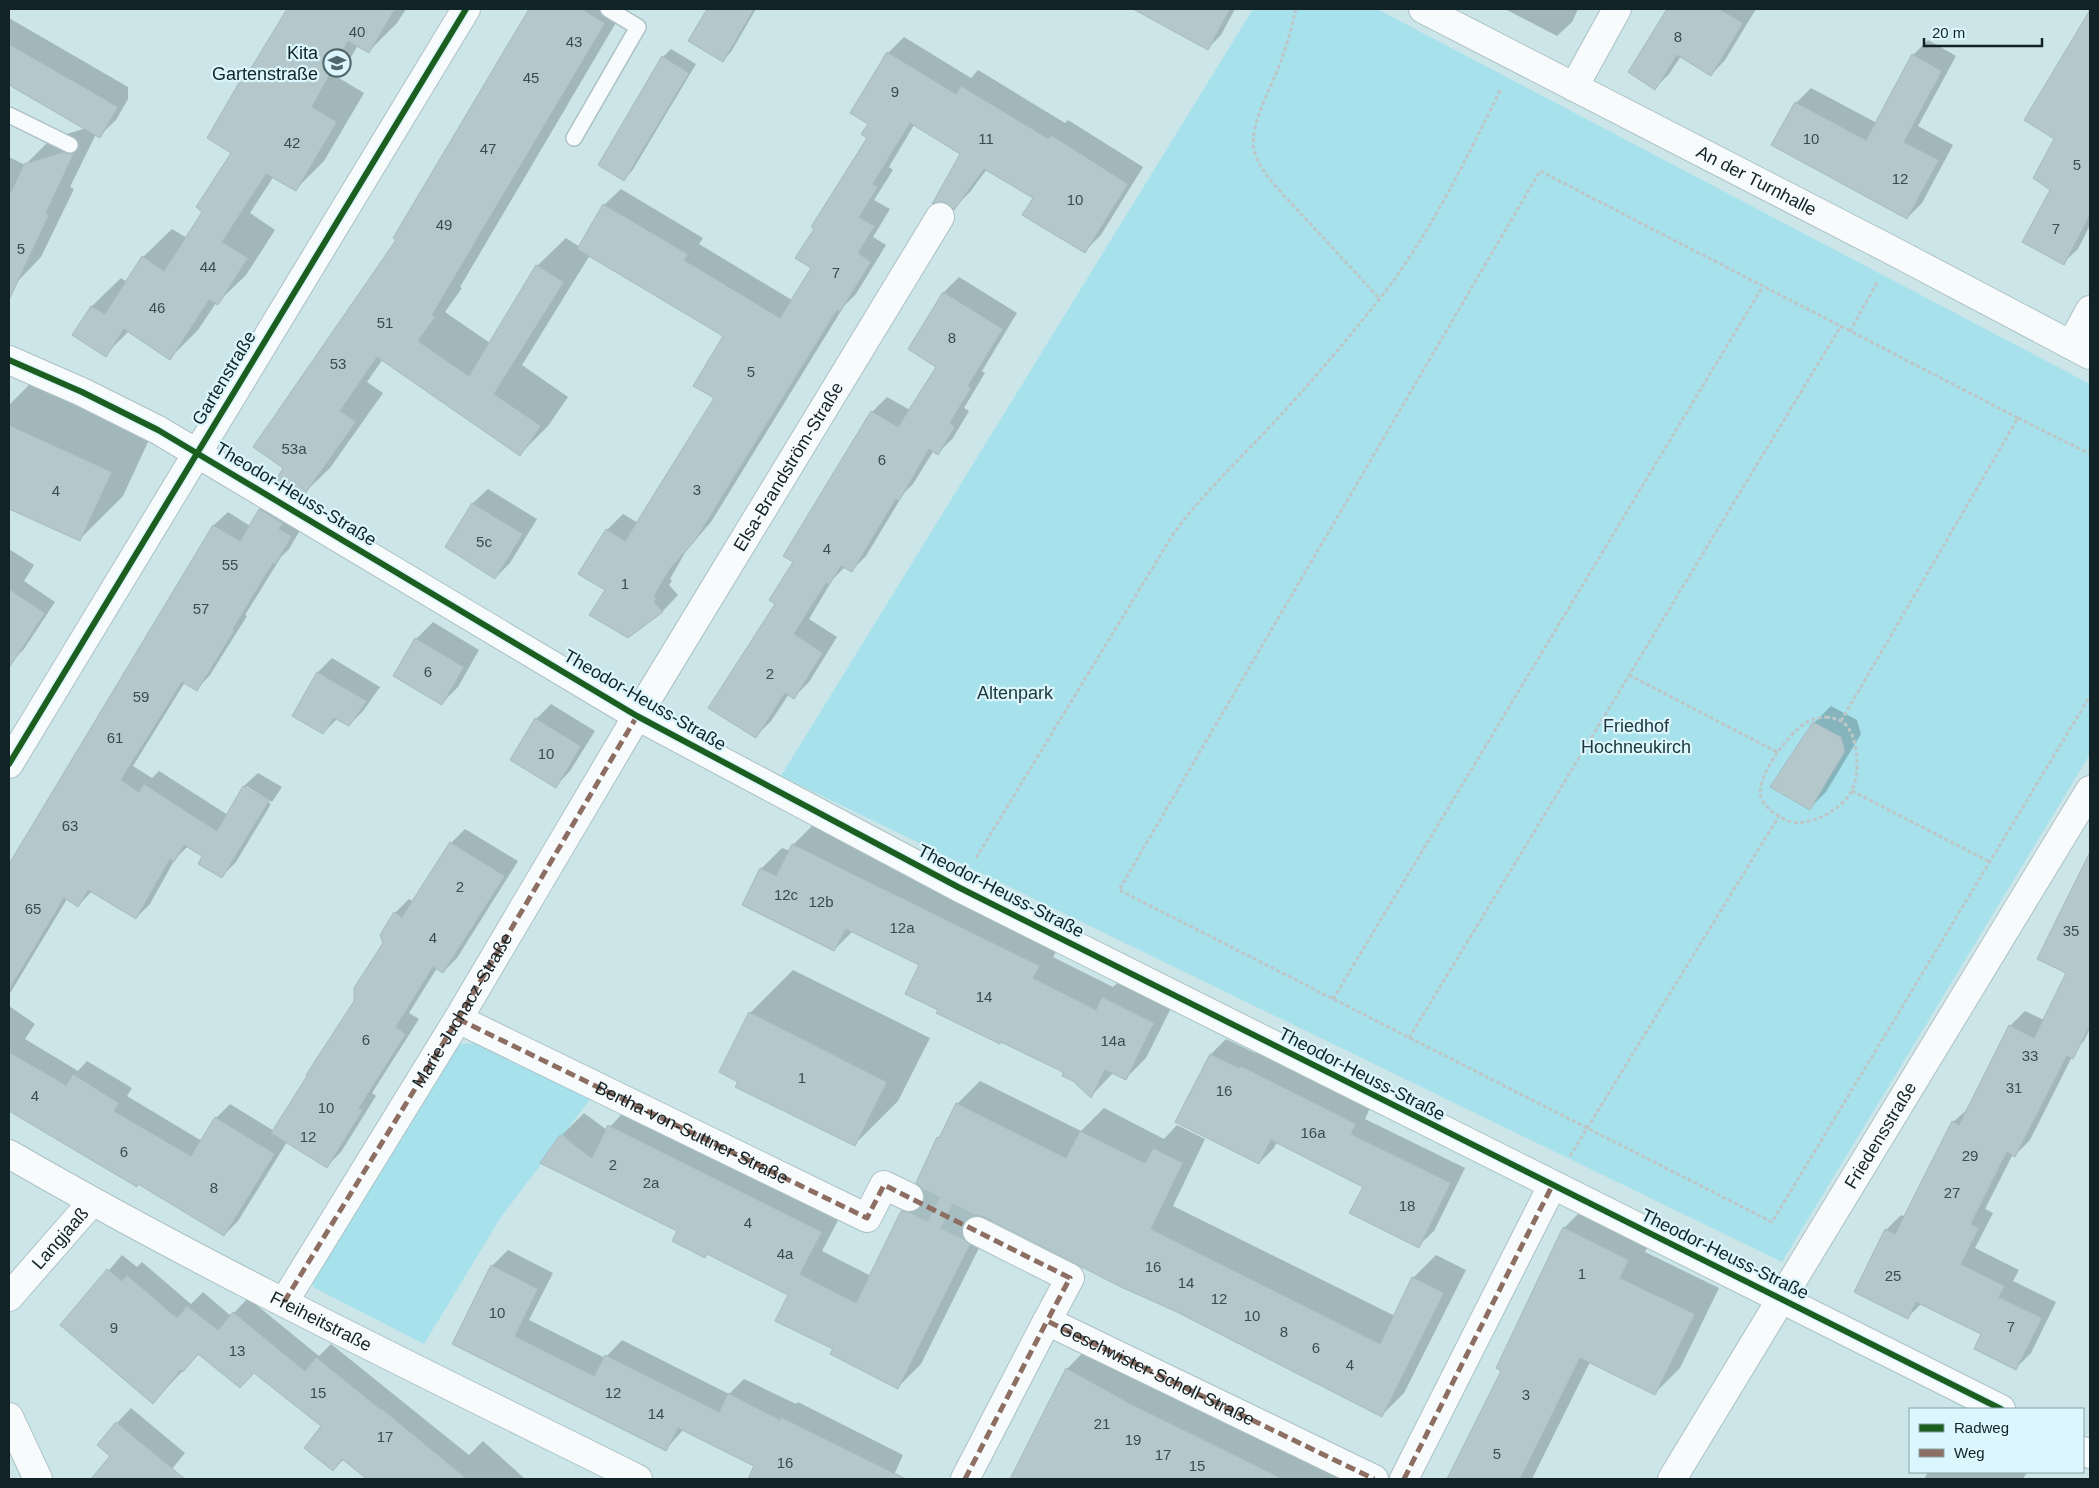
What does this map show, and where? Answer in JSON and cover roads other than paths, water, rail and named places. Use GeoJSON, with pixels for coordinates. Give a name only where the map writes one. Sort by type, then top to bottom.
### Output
{"type":"FeatureCollection","features":[{"type":"Feature","properties":{"kind":"street","name":"Gartenstraße"},"geometry":{"type":"LineString","coordinates":[[9,764],[196,452],[466,9]]}},
{"type":"Feature","properties":{"kind":"street","name":"An der Turnhalle"},"geometry":{"type":"LineString","coordinates":[[1423,9],[2081,350]]}},
{"type":"Feature","properties":{"kind":"street"},"geometry":{"type":"LineString","coordinates":[[1574,87],[1617,9]]}},
{"type":"Feature","properties":{"kind":"street","name":"Elsa-Brandström-Straße"},"geometry":{"type":"LineString","coordinates":[[637,716],[940,217]]}},
{"type":"Feature","properties":{"kind":"street"},"geometry":{"type":"LineString","coordinates":[[2081,350],[2090,310]]}},
{"type":"Feature","properties":{"kind":"street","name":"Theodor-Heuss-Straße"},"geometry":{"type":"LineString","coordinates":[[9,360],[82,392],[158,430],[637,716],[958,887],[1552,1186],[1999,1408]]}},
{"type":"Feature","properties":{"kind":"street","name":"Marie-Juchacz-Straße"},"geometry":{"type":"LineString","coordinates":[[284,1302],[458,1019],[637,716]]}},
{"type":"Feature","properties":{"kind":"street","name":"Friedensstraße"},"geometry":{"type":"LineString","coordinates":[[1672,1479],[2090,790]]}},
{"type":"Feature","properties":{"kind":"street","name":"Bertha-von-Suttner-Straße"},"geometry":{"type":"LineString","coordinates":[[458,1019],[867,1218],[884,1185],[909,1197]]}},
{"type":"Feature","properties":{"kind":"street","name":"Freiheitstraße"},"geometry":{"type":"LineString","coordinates":[[9,1154],[92,1202],[284,1302],[638,1479]]}},
{"type":"Feature","properties":{"kind":"street"},"geometry":{"type":"LineString","coordinates":[[1404,1479],[1552,1186]]}},
{"type":"Feature","properties":{"kind":"street","name":"Langjaaß"},"geometry":{"type":"LineString","coordinates":[[9,1297],[92,1202]]}},
{"type":"Feature","properties":{"kind":"street"},"geometry":{"type":"LineString","coordinates":[[977,1231],[1070,1278],[1047,1320]]}},
{"type":"Feature","properties":{"kind":"street","name":"Geschwister-Scholl-Straße"},"geometry":{"type":"LineString","coordinates":[[965,1479],[1047,1320],[1374,1479]]}},
{"type":"Feature","properties":{"kind":"street"},"geometry":{"type":"LineString","coordinates":[[9,1417],[38,1479]]}},
{"type":"Feature","properties":{"kind":"lane"},"geometry":{"type":"LineString","coordinates":[[574,138],[638,27],[608,9]]}},
{"type":"Feature","properties":{"kind":"lane"},"geometry":{"type":"LineString","coordinates":[[9,115],[70,145]]}},
{"type":"Feature","properties":{"kind":"tunnel"},"geometry":{"type":"LineString","coordinates":[[909,1197],[977,1231]]}},
{"type":"Feature","properties":{"kind":"place","name":"Kita Gartenstraße"},"geometry":{"type":"Point","coordinates":[337,63]}},
{"type":"Feature","properties":{"kind":"park label","name":"Altenpark"},"geometry":{"type":"Point","coordinates":[1015,693]}},
{"type":"Feature","properties":{"kind":"park label","name":"Friedhof Hochneukirch"},"geometry":{"type":"Point","coordinates":[1636,736]}}]}
